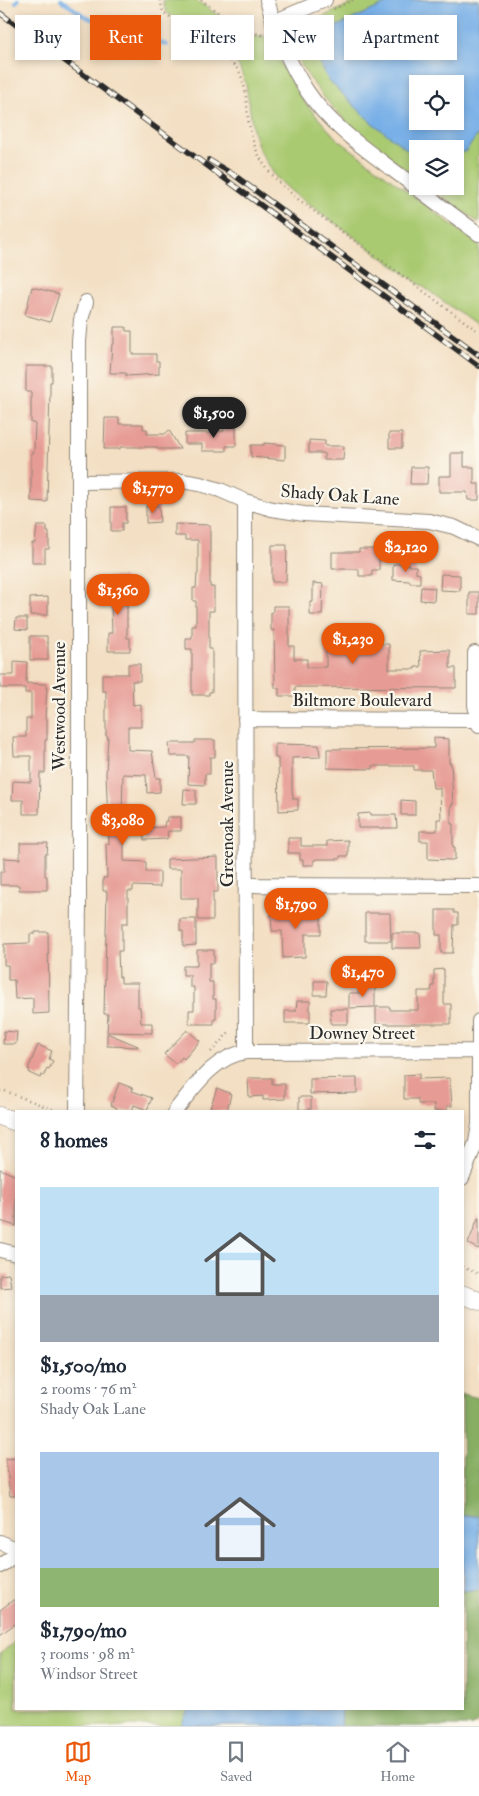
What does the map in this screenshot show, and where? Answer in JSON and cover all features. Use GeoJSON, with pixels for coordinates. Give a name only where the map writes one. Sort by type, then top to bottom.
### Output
{"type":"FeatureCollection","features":[{"type":"Feature","properties":{"kind":"main road"},"geometry":{"type":"LineString","coordinates":[[0,1116],[15,1122]]}},
{"type":"Feature","properties":{"kind":"main road"},"geometry":{"type":"LineString","coordinates":[[464,1295],[479,1300]]}},
{"type":"Feature","properties":{"kind":"street"},"geometry":{"type":"LineString","coordinates":[[267,0],[272,15]]}},
{"type":"Feature","properties":{"kind":"street"},"geometry":{"type":"LineString","coordinates":[[290,15],[325,0]]}},
{"type":"Feature","properties":{"kind":"street"},"geometry":{"type":"LineString","coordinates":[[288,60],[308,92],[330,118],[354,141],[479,234]]}},
{"type":"Feature","properties":{"kind":"street","name":"Westwood Avenue"},"geometry":{"type":"LineString","coordinates":[[77,1110],[79,913],[78,341],[80,320],[86,302]]}},
{"type":"Feature","properties":{"kind":"street","name":"Shady Oak Lane"},"geometry":{"type":"LineString","coordinates":[[79,482],[182,481],[213,488],[245,501],[272,509],[304,514],[429,521],[454,528],[479,539]]}},
{"type":"Feature","properties":{"kind":"street","name":"Greenoak Avenue"},"geometry":{"type":"LineString","coordinates":[[245,501],[246,1052]]}},
{"type":"Feature","properties":{"kind":"street"},"geometry":{"type":"LineString","coordinates":[[475,653],[475,705],[479,722]]}},
{"type":"Feature","properties":{"kind":"street","name":"Biltmore Boulevard"},"geometry":{"type":"LineString","coordinates":[[245,719],[479,722]]}},
{"type":"Feature","properties":{"kind":"street"},"geometry":{"type":"LineString","coordinates":[[246,885],[479,886]]}},
{"type":"Feature","properties":{"kind":"street"},"geometry":{"type":"LineString","coordinates":[[464,1173],[476,1142],[479,1125],[479,1021]]}},
{"type":"Feature","properties":{"kind":"street","name":"Downey Street"},"geometry":{"type":"LineString","coordinates":[[246,1052],[479,1051]]}},
{"type":"Feature","properties":{"kind":"street"},"geometry":{"type":"LineString","coordinates":[[176,1110],[206,1074],[236,1053],[246,1052]]}},
{"type":"Feature","properties":{"kind":"street"},"geometry":{"type":"LineString","coordinates":[[0,1250],[15,1254]]}},
{"type":"Feature","properties":{"kind":"street"},"geometry":{"type":"LineString","coordinates":[[0,1542],[15,1549]]}},
{"type":"Feature","properties":{"kind":"street"},"geometry":{"type":"LineString","coordinates":[[0,1566],[15,1555]]}},
{"type":"Feature","properties":{"kind":"path"},"geometry":{"type":"LineString","coordinates":[[160,0],[163,12],[230,60],[240,72],[245,90],[250,130],[258,156],[274,179],[299,200],[479,332]]}},
{"type":"Feature","properties":{"kind":"path"},"geometry":{"type":"LineString","coordinates":[[201,0],[242,29],[264,35]]}},
{"type":"Feature","properties":{"kind":"path"},"geometry":{"type":"LineString","coordinates":[[0,1091],[5,1091],[55,1110]]}},
{"type":"Feature","properties":{"kind":"path"},"geometry":{"type":"LineString","coordinates":[[464,1269],[479,1274]]}},
{"type":"Feature","properties":{"kind":"green space"},"geometry":{"type":"Polygon","coordinates":[[[163,0],[196,0],[218,15],[171,16],[167,13],[163,0]]]}},
{"type":"Feature","properties":{"kind":"green space"},"geometry":{"type":"Polygon","coordinates":[[[360,0],[479,0],[479,155],[476,158],[479,162],[479,223],[441,195],[464,195],[464,140],[409,140],[409,172],[354,128],[340,115],[314,84],[299,60],[334,60],[334,15],[327,15],[360,0]]]}},
{"type":"Feature","properties":{"kind":"green space"},"geometry":{"type":"Polygon","coordinates":[[[264,36],[264,60],[280,60],[305,103],[336,138],[409,193],[409,195],[412,195],[479,245],[479,327],[292,192],[275,176],[259,149],[253,130],[246,84],[238,64],[232,60],[254,60],[254,37],[264,36]]]}},
{"type":"Feature","properties":{"kind":"green space"},"geometry":{"type":"Polygon","coordinates":[[[464,1394],[479,1398],[479,1516],[464,1516],[464,1394]]]}},
{"type":"Feature","properties":{"kind":"green space"},"geometry":{"type":"Polygon","coordinates":[[[479,1589],[479,1721],[472,1726],[341,1726],[342,1710],[464,1710],[464,1591],[479,1589]]]}},
{"type":"Feature","properties":{"kind":"green space"},"geometry":{"type":"Polygon","coordinates":[[[15,1642],[15,1710],[270,1710],[272,1726],[0,1726],[0,1654],[15,1642]]]}},
{"type":"Feature","properties":{"kind":"water"},"geometry":{"type":"Polygon","coordinates":[[[394,0],[479,0],[479,133],[466,151],[464,152],[464,140],[409,140],[409,151],[371,122],[329,81],[318,60],[334,60],[334,28],[344,23],[344,60],[457,60],[457,15],[361,15],[394,0]]]}},
{"type":"Feature","properties":{"kind":"water"},"geometry":{"type":"Polygon","coordinates":[[[464,1516],[479,1516],[479,1589],[464,1591],[464,1516]]]}},
{"type":"Feature","properties":{"kind":"water"},"geometry":{"type":"Polygon","coordinates":[[[188,1710],[342,1710],[341,1726],[181,1726],[188,1710]]]}},
{"type":"Feature","properties":{"kind":"building"},"geometry":{"type":"Polygon","coordinates":[[[32,287],[59,294],[50,322],[25,315],[32,287]]]}},
{"type":"Feature","properties":{"kind":"building"},"geometry":{"type":"Polygon","coordinates":[[[114,327],[126,327],[126,331],[132,331],[132,354],[156,354],[156,361],[159,361],[159,374],[126,376],[126,373],[110,373],[114,327]]]}},
{"type":"Feature","properties":{"kind":"building"},"geometry":{"type":"Polygon","coordinates":[[[26,366],[52,366],[47,502],[31,501],[31,453],[34,453],[35,423],[31,423],[31,392],[26,392],[26,366]]]}},
{"type":"Feature","properties":{"kind":"building"},"geometry":{"type":"Polygon","coordinates":[[[105,418],[119,418],[119,424],[143,424],[143,429],[147,429],[147,434],[165,434],[169,430],[180,449],[120,447],[120,449],[104,449],[105,418]]]}},
{"type":"Feature","properties":{"kind":"building"},"geometry":{"type":"Polygon","coordinates":[[[236,426],[236,446],[226,446],[226,451],[202,451],[202,444],[185,444],[185,433],[213,433],[213,431],[224,431],[224,427],[236,426]]]}},
{"type":"Feature","properties":{"kind":"building"},"geometry":{"type":"Polygon","coordinates":[[[389,433],[402,433],[402,448],[389,448],[389,433]]]}},
{"type":"Feature","properties":{"kind":"building"},"geometry":{"type":"Polygon","coordinates":[[[309,440],[325,441],[325,446],[344,446],[343,460],[324,460],[324,453],[309,453],[309,440]]]}},
{"type":"Feature","properties":{"kind":"building"},"geometry":{"type":"Polygon","coordinates":[[[264,443],[285,445],[285,460],[251,457],[251,445],[264,445],[264,443]]]}},
{"type":"Feature","properties":{"kind":"building"},"geometry":{"type":"Polygon","coordinates":[[[451,453],[464,453],[464,467],[474,467],[474,484],[479,484],[479,500],[468,500],[467,492],[439,492],[439,476],[451,476],[451,453]]]}},
{"type":"Feature","properties":{"kind":"building"},"geometry":{"type":"Polygon","coordinates":[[[411,467],[428,467],[427,484],[410,484],[411,467]]]}},
{"type":"Feature","properties":{"kind":"building"},"geometry":{"type":"Polygon","coordinates":[[[146,506],[159,506],[160,522],[146,523],[146,506]]]}},
{"type":"Feature","properties":{"kind":"building"},"geometry":{"type":"Polygon","coordinates":[[[111,507],[126,507],[126,523],[122,523],[122,531],[111,531],[111,507]]]}},
{"type":"Feature","properties":{"kind":"building"},"geometry":{"type":"Polygon","coordinates":[[[175,524],[210,525],[210,587],[214,587],[214,611],[209,611],[209,649],[212,649],[212,692],[209,692],[209,695],[192,695],[192,649],[186,649],[186,638],[192,638],[192,626],[196,626],[196,601],[193,601],[193,588],[196,588],[198,574],[198,540],[185,540],[185,536],[175,536],[175,524]]]}},
{"type":"Feature","properties":{"kind":"building"},"geometry":{"type":"Polygon","coordinates":[[[37,526],[47,526],[47,532],[49,532],[49,549],[45,549],[45,563],[32,563],[32,543],[35,543],[37,526]]]}},
{"type":"Feature","properties":{"kind":"building"},"geometry":{"type":"Polygon","coordinates":[[[272,545],[287,545],[286,582],[272,582],[272,545]]]}},
{"type":"Feature","properties":{"kind":"building"},"geometry":{"type":"Polygon","coordinates":[[[359,549],[374,549],[374,552],[379,552],[379,570],[372,570],[372,576],[359,576],[359,569],[332,569],[332,552],[359,552],[359,549]]]}},
{"type":"Feature","properties":{"kind":"building"},"geometry":{"type":"Polygon","coordinates":[[[393,564],[416,566],[416,573],[420,574],[420,583],[393,580],[393,564]]]}},
{"type":"Feature","properties":{"kind":"building"},"geometry":{"type":"Polygon","coordinates":[[[441,574],[460,575],[460,591],[440,590],[441,574]]]}},
{"type":"Feature","properties":{"kind":"building"},"geometry":{"type":"Polygon","coordinates":[[[108,577],[124,577],[124,604],[127,604],[127,638],[130,638],[130,651],[108,651],[108,633],[112,633],[111,604],[108,604],[108,577]]]}},
{"type":"Feature","properties":{"kind":"building"},"geometry":{"type":"Polygon","coordinates":[[[313,583],[323,584],[322,615],[310,615],[310,602],[313,602],[313,583]]]}},
{"type":"Feature","properties":{"kind":"building"},"geometry":{"type":"Polygon","coordinates":[[[421,587],[435,588],[434,601],[420,600],[421,587]]]}},
{"type":"Feature","properties":{"kind":"building"},"geometry":{"type":"Polygon","coordinates":[[[469,592],[479,592],[479,614],[469,614],[469,592]]]}},
{"type":"Feature","properties":{"kind":"building"},"geometry":{"type":"Polygon","coordinates":[[[48,597],[48,615],[30,615],[30,598],[48,597]]]}},
{"type":"Feature","properties":{"kind":"building"},"geometry":{"type":"Polygon","coordinates":[[[273,606],[289,606],[289,646],[294,646],[294,659],[307,659],[307,667],[326,667],[326,643],[357,641],[357,644],[389,644],[389,669],[415,669],[415,667],[421,667],[420,651],[449,650],[450,668],[456,668],[456,688],[295,687],[295,696],[279,696],[279,688],[275,688],[274,630],[271,630],[273,606]]]}},
{"type":"Feature","properties":{"kind":"building"},"geometry":{"type":"Polygon","coordinates":[[[16,618],[27,618],[27,630],[15,629],[16,618]]]}},
{"type":"Feature","properties":{"kind":"building"},"geometry":{"type":"Polygon","coordinates":[[[30,636],[47,636],[48,660],[30,660],[30,636]]]}},
{"type":"Feature","properties":{"kind":"building"},"geometry":{"type":"Polygon","coordinates":[[[14,661],[27,662],[26,683],[46,684],[47,688],[45,773],[40,773],[39,814],[23,814],[23,800],[12,800],[13,781],[31,782],[31,756],[14,756],[13,737],[26,737],[26,719],[31,719],[31,693],[25,693],[25,688],[0,688],[0,675],[14,675],[14,661]]]}},
{"type":"Feature","properties":{"kind":"building"},"geometry":{"type":"Polygon","coordinates":[[[128,664],[140,664],[140,681],[132,681],[133,705],[141,704],[141,727],[128,727],[128,750],[152,751],[156,778],[160,778],[160,792],[147,793],[146,775],[123,774],[124,861],[146,862],[146,872],[160,872],[160,887],[133,886],[133,891],[128,891],[128,923],[122,923],[122,951],[118,951],[119,977],[121,977],[121,983],[138,983],[138,1007],[140,1007],[141,1023],[152,1023],[152,1033],[107,1032],[108,1014],[104,1014],[107,891],[103,891],[103,878],[107,878],[106,844],[109,844],[106,774],[108,736],[106,736],[106,691],[102,691],[102,674],[128,674],[128,664]]]}},
{"type":"Feature","properties":{"kind":"building"},"geometry":{"type":"Polygon","coordinates":[[[434,738],[449,739],[453,805],[451,805],[451,824],[453,824],[453,847],[455,847],[455,859],[452,860],[428,859],[428,841],[420,841],[420,831],[437,831],[437,819],[441,819],[440,788],[433,788],[431,770],[414,770],[414,766],[373,766],[373,769],[327,768],[327,749],[434,748],[434,738]]]}},
{"type":"Feature","properties":{"kind":"building"},"geometry":{"type":"Polygon","coordinates":[[[195,740],[215,740],[215,757],[210,757],[210,774],[205,774],[205,785],[188,784],[189,756],[170,756],[169,743],[195,743],[195,740]]]}},
{"type":"Feature","properties":{"kind":"building"},"geometry":{"type":"Polygon","coordinates":[[[275,744],[319,745],[320,757],[292,758],[293,799],[298,799],[298,810],[279,811],[278,758],[275,758],[275,744]]]}},
{"type":"Feature","properties":{"kind":"building"},"geometry":{"type":"Polygon","coordinates":[[[184,789],[196,790],[196,804],[183,804],[184,789]]]}},
{"type":"Feature","properties":{"kind":"building"},"geometry":{"type":"Polygon","coordinates":[[[401,800],[415,801],[415,815],[401,815],[401,800]]]}},
{"type":"Feature","properties":{"kind":"building"},"geometry":{"type":"Polygon","coordinates":[[[371,813],[371,815],[396,815],[397,828],[358,828],[358,814],[371,813]]]}},
{"type":"Feature","properties":{"kind":"building"},"geometry":{"type":"Polygon","coordinates":[[[167,817],[181,817],[181,831],[168,831],[167,839],[144,840],[143,828],[164,827],[167,817]]]}},
{"type":"Feature","properties":{"kind":"building"},"geometry":{"type":"Polygon","coordinates":[[[288,838],[301,838],[301,846],[327,846],[327,841],[348,840],[348,856],[340,856],[340,859],[317,859],[314,860],[314,865],[303,865],[303,860],[300,860],[300,853],[288,853],[288,838]]]}},
{"type":"Feature","properties":{"kind":"building"},"geometry":{"type":"Polygon","coordinates":[[[20,843],[48,843],[47,854],[45,854],[47,890],[19,890],[19,885],[0,885],[0,872],[4,872],[4,858],[20,859],[20,843]]]}},
{"type":"Feature","properties":{"kind":"building"},"geometry":{"type":"Polygon","coordinates":[[[218,857],[218,892],[213,892],[213,920],[198,920],[198,898],[181,898],[181,869],[167,869],[167,859],[218,857]]]}},
{"type":"Feature","properties":{"kind":"building"},"geometry":{"type":"Polygon","coordinates":[[[436,910],[454,910],[454,913],[458,913],[458,925],[454,925],[453,953],[441,953],[441,935],[436,935],[436,910]]]}},
{"type":"Feature","properties":{"kind":"building"},"geometry":{"type":"Polygon","coordinates":[[[314,911],[314,913],[321,913],[321,934],[305,934],[305,957],[283,958],[282,931],[272,931],[271,912],[314,911]]]}},
{"type":"Feature","properties":{"kind":"building"},"geometry":{"type":"Polygon","coordinates":[[[365,913],[390,913],[391,941],[365,941],[365,913]]]}},
{"type":"Feature","properties":{"kind":"building"},"geometry":{"type":"Polygon","coordinates":[[[180,919],[196,919],[196,945],[183,946],[183,931],[180,931],[180,919]]]}},
{"type":"Feature","properties":{"kind":"building"},"geometry":{"type":"Polygon","coordinates":[[[35,932],[48,932],[49,1013],[33,1014],[33,998],[15,999],[14,980],[8,980],[8,965],[4,965],[4,944],[30,943],[30,934],[35,934],[35,932]]]}},
{"type":"Feature","properties":{"kind":"building"},"geometry":{"type":"Polygon","coordinates":[[[392,933],[420,933],[421,948],[392,948],[392,933]]]}},
{"type":"Feature","properties":{"kind":"building"},"geometry":{"type":"Polygon","coordinates":[[[197,950],[214,950],[214,963],[209,963],[209,982],[213,982],[213,999],[216,999],[216,1019],[214,1019],[214,1024],[189,1024],[189,1010],[194,1010],[194,987],[190,987],[190,975],[183,975],[183,966],[197,966],[197,950]]]}},
{"type":"Feature","properties":{"kind":"building"},"geometry":{"type":"Polygon","coordinates":[[[444,969],[444,1004],[451,1004],[451,1024],[376,1024],[376,1007],[390,1007],[390,1010],[418,1010],[418,991],[431,991],[432,986],[434,986],[434,970],[444,969]]]}},
{"type":"Feature","properties":{"kind":"building"},"geometry":{"type":"Polygon","coordinates":[[[314,981],[327,981],[326,995],[314,995],[314,981]]]}},
{"type":"Feature","properties":{"kind":"building"},"geometry":{"type":"Polygon","coordinates":[[[363,986],[375,986],[375,1007],[349,1008],[349,993],[363,993],[363,986]]]}},
{"type":"Feature","properties":{"kind":"building"},"geometry":{"type":"Polygon","coordinates":[[[297,1001],[310,1001],[310,1023],[285,1023],[285,1011],[296,1011],[297,1001]]]}},
{"type":"Feature","properties":{"kind":"building"},"geometry":{"type":"Polygon","coordinates":[[[330,1009],[348,1009],[348,1024],[331,1024],[330,1009]]]}},
{"type":"Feature","properties":{"kind":"building"},"geometry":{"type":"Polygon","coordinates":[[[187,1030],[200,1041],[184,1059],[182,1057],[176,1064],[164,1054],[187,1030]]]}},
{"type":"Feature","properties":{"kind":"building"},"geometry":{"type":"Polygon","coordinates":[[[4,1031],[17,1032],[16,1044],[3,1044],[4,1031]]]}},
{"type":"Feature","properties":{"kind":"building"},"geometry":{"type":"Polygon","coordinates":[[[107,1033],[138,1046],[138,1047],[107,1046],[107,1033]]]}},
{"type":"Feature","properties":{"kind":"building"},"geometry":{"type":"Polygon","coordinates":[[[38,1045],[52,1051],[49,1059],[53,1061],[49,1069],[47,1068],[44,1076],[41,1075],[40,1078],[29,1073],[30,1070],[28,1069],[38,1045]]]}},
{"type":"Feature","properties":{"kind":"building"},"geometry":{"type":"Polygon","coordinates":[[[419,1074],[419,1079],[450,1078],[452,1106],[447,1106],[447,1110],[434,1110],[434,1104],[418,1104],[418,1099],[404,1099],[404,1075],[419,1074]]]}},
{"type":"Feature","properties":{"kind":"building"},"geometry":{"type":"Polygon","coordinates":[[[248,1078],[272,1078],[272,1084],[285,1084],[285,1099],[263,1100],[263,1096],[249,1097],[248,1078]]]}},
{"type":"Feature","properties":{"kind":"building"},"geometry":{"type":"Polygon","coordinates":[[[357,1078],[357,1093],[310,1094],[310,1079],[357,1078]]]}},
{"type":"Feature","properties":{"kind":"building"},"geometry":{"type":"Polygon","coordinates":[[[119,1083],[133,1088],[132,1091],[152,1098],[147,1110],[134,1105],[132,1110],[116,1110],[117,1108],[111,1105],[119,1083]]]}},
{"type":"Feature","properties":{"kind":"building"},"geometry":{"type":"Polygon","coordinates":[[[217,1088],[231,1094],[227,1110],[209,1110],[217,1088]]]}},
{"type":"Feature","properties":{"kind":"building"},"geometry":{"type":"Polygon","coordinates":[[[299,1097],[311,1097],[311,1109],[299,1110],[299,1097]]]}},
{"type":"Feature","properties":{"kind":"building"},"geometry":{"type":"Polygon","coordinates":[[[0,1169],[15,1176],[15,1226],[0,1221],[0,1169]]]}},
{"type":"Feature","properties":{"kind":"building"},"geometry":{"type":"Polygon","coordinates":[[[479,1218],[479,1249],[468,1244],[479,1218]]]}},
{"type":"Feature","properties":{"kind":"building"},"geometry":{"type":"Polygon","coordinates":[[[9,1274],[11,1287],[0,1288],[0,1275],[9,1274]]]}},
{"type":"Feature","properties":{"kind":"building"},"geometry":{"type":"Polygon","coordinates":[[[15,1458],[15,1496],[10,1496],[6,1459],[15,1458]]]}},
{"type":"Feature","properties":{"kind":"building"},"geometry":{"type":"Polygon","coordinates":[[[15,1599],[15,1624],[0,1635],[0,1610],[15,1599]]]}},
{"type":"Feature","properties":{"kind":"waterway"},"geometry":{"type":"LineString","coordinates":[[61,0],[86,17],[167,45]]}},
{"type":"Feature","properties":{"kind":"railway"},"geometry":{"type":"LineString","coordinates":[[0,13],[479,366]]}},
{"type":"Feature","properties":{"kind":"railway"},"geometry":{"type":"LineString","coordinates":[[209,160],[234,175],[479,355]]}}]}
